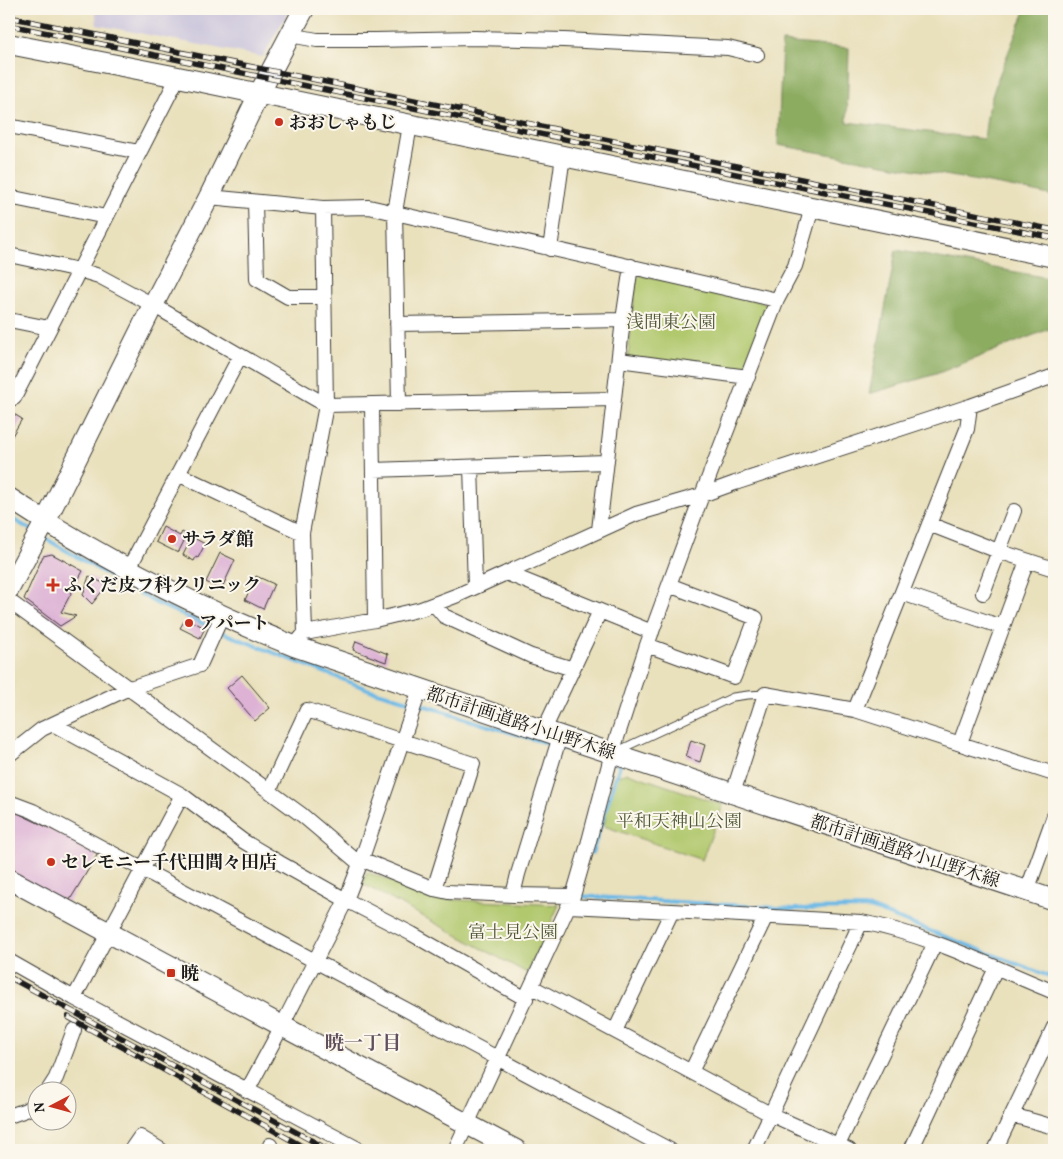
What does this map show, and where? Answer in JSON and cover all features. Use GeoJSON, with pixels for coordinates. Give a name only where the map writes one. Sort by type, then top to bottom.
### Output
{"type":"FeatureCollection","features":[{"type":"Feature","properties":{"kind":"street"},"geometry":{"type":"LineString","coordinates":[[9,589],[45,522],[259,94],[304,9]]}},
{"type":"Feature","properties":{"kind":"street"},"geometry":{"type":"LineString","coordinates":[[290,35],[317,40],[474,38],[574,41],[728,48],[757,55]]}},
{"type":"Feature","properties":{"kind":"street"},"geometry":{"type":"LineString","coordinates":[[9,44],[1054,257]]}},
{"type":"Feature","properties":{"kind":"street"},"geometry":{"type":"LineString","coordinates":[[9,396],[14,398],[178,77]]}},
{"type":"Feature","properties":{"kind":"street"},"geometry":{"type":"LineString","coordinates":[[399,404],[395,212],[410,125]]}},
{"type":"Feature","properties":{"kind":"street"},"geometry":{"type":"LineString","coordinates":[[9,126],[139,152]]}},
{"type":"Feature","properties":{"kind":"street"},"geometry":{"type":"LineString","coordinates":[[550,248],[563,156]]}},
{"type":"Feature","properties":{"kind":"street"},"geometry":{"type":"LineString","coordinates":[[9,197],[106,217]]}},
{"type":"Feature","properties":{"kind":"street"},"geometry":{"type":"LineString","coordinates":[[209,197],[323,208],[369,207],[777,300]]}},
{"type":"Feature","properties":{"kind":"street"},"geometry":{"type":"LineString","coordinates":[[255,202],[257,279],[288,297],[324,297]]}},
{"type":"Feature","properties":{"kind":"street"},"geometry":{"type":"LineString","coordinates":[[323,208],[326,405],[302,533],[299,640],[421,609],[636,514],[702,496],[735,483],[970,406],[1054,376]]}},
{"type":"Feature","properties":{"kind":"street"},"geometry":{"type":"LineString","coordinates":[[455,1150],[571,901],[612,753],[649,638],[777,300],[794,266],[812,208]]}},
{"type":"Feature","properties":{"kind":"street"},"geometry":{"type":"LineString","coordinates":[[9,255],[98,276],[153,304],[326,405],[614,399]]}},
{"type":"Feature","properties":{"kind":"street"},"geometry":{"type":"LineString","coordinates":[[599,530],[631,266]]}},
{"type":"Feature","properties":{"kind":"street"},"geometry":{"type":"LineString","coordinates":[[9,320],[49,328]]}},
{"type":"Feature","properties":{"kind":"street"},"geometry":{"type":"LineString","coordinates":[[397,324],[623,320]]}},
{"type":"Feature","properties":{"kind":"street"},"geometry":{"type":"LineString","coordinates":[[128,570],[240,356]]}},
{"type":"Feature","properties":{"kind":"street"},"geometry":{"type":"LineString","coordinates":[[619,360],[748,377]]}},
{"type":"Feature","properties":{"kind":"street"},"geometry":{"type":"LineString","coordinates":[[372,404],[375,620]]}},
{"type":"Feature","properties":{"kind":"street"},"geometry":{"type":"LineString","coordinates":[[855,710],[967,429],[970,406]]}},
{"type":"Feature","properties":{"kind":"street"},"geometry":{"type":"LineString","coordinates":[[373,470],[606,462]]}},
{"type":"Feature","properties":{"kind":"street"},"geometry":{"type":"LineString","coordinates":[[471,467],[475,586]]}},
{"type":"Feature","properties":{"kind":"street"},"geometry":{"type":"LineString","coordinates":[[178,474],[302,533]]}},
{"type":"Feature","properties":{"kind":"street","name":"都市計画道路小山野木線"},"geometry":{"type":"LineString","coordinates":[[9,498],[45,522],[128,570],[222,616],[299,640],[420,689],[1054,900]]}},
{"type":"Feature","properties":{"kind":"street"},"geometry":{"type":"LineString","coordinates":[[983,593],[1014,511]]}},
{"type":"Feature","properties":{"kind":"street"},"geometry":{"type":"LineString","coordinates":[[929,524],[998,551],[1054,569]]}},
{"type":"Feature","properties":{"kind":"street"},"geometry":{"type":"LineString","coordinates":[[960,743],[1026,561]]}},
{"type":"Feature","properties":{"kind":"street"},"geometry":{"type":"LineString","coordinates":[[506,573],[600,611],[649,638],[734,677],[756,618],[669,585]]}},
{"type":"Feature","properties":{"kind":"street"},"geometry":{"type":"LineString","coordinates":[[902,593],[1002,627]]}},
{"type":"Feature","properties":{"kind":"street"},"geometry":{"type":"LineString","coordinates":[[9,601],[302,815],[361,862],[434,889],[448,892],[514,895],[672,911],[861,922],[883,926],[935,943],[1054,992]]}},
{"type":"Feature","properties":{"kind":"street"},"geometry":{"type":"LineString","coordinates":[[434,604],[444,616],[531,656],[573,669]]}},
{"type":"Feature","properties":{"kind":"street"},"geometry":{"type":"LineString","coordinates":[[514,895],[552,733],[573,669],[600,611]]}},
{"type":"Feature","properties":{"kind":"street"},"geometry":{"type":"LineString","coordinates":[[9,755],[42,729],[127,689],[200,664],[222,616]]}},
{"type":"Feature","properties":{"kind":"street"},"geometry":{"type":"LineString","coordinates":[[247,1091],[346,900],[361,862],[420,689]]}},
{"type":"Feature","properties":{"kind":"street"},"geometry":{"type":"LineString","coordinates":[[733,793],[765,694],[855,710],[1054,774]]}},
{"type":"Feature","properties":{"kind":"street"},"geometry":{"type":"LineString","coordinates":[[269,791],[307,710],[473,764],[434,889]]}},
{"type":"Feature","properties":{"kind":"street"},"geometry":{"type":"LineString","coordinates":[[53,724],[182,795],[242,841],[346,900],[529,993],[615,1031],[770,1114],[844,1148],[935,943]]}},
{"type":"Feature","properties":{"kind":"street"},"geometry":{"type":"LineString","coordinates":[[74,998],[182,795]]}},
{"type":"Feature","properties":{"kind":"street"},"geometry":{"type":"LineString","coordinates":[[9,802],[33,811],[670,1150]]}},
{"type":"Feature","properties":{"kind":"street"},"geometry":{"type":"LineString","coordinates":[[1027,891],[1054,816]]}},
{"type":"Feature","properties":{"kind":"street"},"geometry":{"type":"LineString","coordinates":[[9,879],[516,1150]]}},
{"type":"Feature","properties":{"kind":"street"},"geometry":{"type":"LineString","coordinates":[[615,1031],[672,911]]}},
{"type":"Feature","properties":{"kind":"street"},"geometry":{"type":"LineString","coordinates":[[691,1072],[766,916]]}},
{"type":"Feature","properties":{"kind":"street"},"geometry":{"type":"LineString","coordinates":[[754,1150],[861,922]]}},
{"type":"Feature","properties":{"kind":"street"},"geometry":{"type":"LineString","coordinates":[[9,961],[74,998],[360,1150]]}},
{"type":"Feature","properties":{"kind":"street"},"geometry":{"type":"LineString","coordinates":[[911,1150],[996,968]]}},
{"type":"Feature","properties":{"kind":"street"},"geometry":{"type":"LineString","coordinates":[[995,1150],[1054,1026]]}},
{"type":"Feature","properties":{"kind":"street"},"geometry":{"type":"LineString","coordinates":[[53,1082],[74,1030]]}},
{"type":"Feature","properties":{"kind":"street"},"geometry":{"type":"LineString","coordinates":[[9,1116],[28,1109]]}},
{"type":"Feature","properties":{"kind":"street"},"geometry":{"type":"LineString","coordinates":[[1012,1115],[1054,1127]]}},
{"type":"Feature","properties":{"kind":"street"},"geometry":{"type":"LineString","coordinates":[[131,1150],[140,1137],[161,1150]]}},
{"type":"Feature","properties":{"kind":"lane"},"geometry":{"type":"LineString","coordinates":[[612,753],[733,697],[748,694],[765,694]]}},
{"type":"Feature","properties":{"kind":"shaded area"},"geometry":{"type":"Polygon","coordinates":[[[95,9],[290,9],[263,57],[97,25],[95,9]]]}},
{"type":"Feature","properties":{"kind":"green space"},"geometry":{"type":"Polygon","coordinates":[[[1026,9],[1054,9],[1054,196],[778,145],[782,42],[849,48],[847,122],[984,139],[988,109],[998,78],[1026,9]]]}},
{"type":"Feature","properties":{"kind":"green space"},"geometry":{"type":"Polygon","coordinates":[[[896,250],[1054,279],[1054,327],[936,374],[869,394],[896,250]]]}},
{"type":"Feature","properties":{"kind":"green space","name":"浅間東公園"},"geometry":{"type":"Polygon","coordinates":[[[641,275],[763,302],[768,309],[744,370],[628,357],[636,280],[641,275]]]}},
{"type":"Feature","properties":{"kind":"green space","name":"平和天神山公園"},"geometry":{"type":"Polygon","coordinates":[[[628,773],[723,805],[702,860],[604,826],[613,777],[628,773]]]}},
{"type":"Feature","properties":{"kind":"green space","name":"富士見公園"},"geometry":{"type":"Polygon","coordinates":[[[367,872],[438,899],[559,905],[527,973],[363,884],[367,872]]]}},
{"type":"Feature","properties":{"kind":"building"},"geometry":{"type":"Polygon","coordinates":[[[9,411],[22,419],[9,441],[9,411]]]}},
{"type":"Feature","properties":{"kind":"building","name":"サラダ館"},"geometry":{"type":"Polygon","coordinates":[[[163,527],[180,536],[182,532],[187,535],[178,553],[156,542],[163,527]]]}},
{"type":"Feature","properties":{"kind":"building"},"geometry":{"type":"Polygon","coordinates":[[[192,537],[205,544],[198,558],[196,557],[194,561],[183,555],[192,537]]]}},
{"type":"Feature","properties":{"kind":"building"},"geometry":{"type":"Polygon","coordinates":[[[220,553],[235,560],[221,590],[206,582],[220,553]]]}},
{"type":"Feature","properties":{"kind":"building","name":"ふくだ皮フ科クリニック"},"geometry":{"type":"Polygon","coordinates":[[[52,554],[83,571],[61,612],[76,616],[60,626],[24,599],[43,556],[52,554]]]}},
{"type":"Feature","properties":{"kind":"building"},"geometry":{"type":"Polygon","coordinates":[[[89,576],[107,585],[92,604],[83,595],[89,576]]]}},
{"type":"Feature","properties":{"kind":"building"},"geometry":{"type":"Polygon","coordinates":[[[256,576],[274,584],[263,609],[245,600],[256,576]]]}},
{"type":"Feature","properties":{"kind":"building","name":"アパート"},"geometry":{"type":"Polygon","coordinates":[[[186,618],[205,628],[200,638],[180,628],[186,618]]]}},
{"type":"Feature","properties":{"kind":"building"},"geometry":{"type":"Polygon","coordinates":[[[356,641],[388,654],[386,662],[353,650],[356,641]]]}},
{"type":"Feature","properties":{"kind":"building"},"geometry":{"type":"Polygon","coordinates":[[[242,675],[270,708],[255,721],[227,688],[242,675]]]}},
{"type":"Feature","properties":{"kind":"building"},"geometry":{"type":"Polygon","coordinates":[[[691,740],[705,745],[700,762],[686,757],[691,740]]]}},
{"type":"Feature","properties":{"kind":"building","name":"セレモニー千代田間々田店"},"geometry":{"type":"Polygon","coordinates":[[[9,809],[99,852],[68,903],[9,873],[9,809]]]}},
{"type":"Feature","properties":{"kind":"waterway"},"geometry":{"type":"LineString","coordinates":[[9,517],[33,531]]}},
{"type":"Feature","properties":{"kind":"waterway"},"geometry":{"type":"LineString","coordinates":[[43,537],[156,603],[213,628]]}},
{"type":"Feature","properties":{"kind":"waterway"},"geometry":{"type":"LineString","coordinates":[[219,631],[370,690],[412,702]]}},
{"type":"Feature","properties":{"kind":"waterway"},"geometry":{"type":"LineString","coordinates":[[419,704],[553,745]]}},
{"type":"Feature","properties":{"kind":"waterway"},"geometry":{"type":"LineString","coordinates":[[560,747],[586,755]]}},
{"type":"Feature","properties":{"kind":"waterway"},"geometry":{"type":"LineString","coordinates":[[592,853],[620,765],[617,764]]}},
{"type":"Feature","properties":{"kind":"waterway"},"geometry":{"type":"LineString","coordinates":[[580,894],[579,896],[793,909],[870,908],[1054,978]]}},
{"type":"Feature","properties":{"kind":"railway"},"geometry":{"type":"LineString","coordinates":[[9,17],[1054,230]]}},
{"type":"Feature","properties":{"kind":"railway"},"geometry":{"type":"LineString","coordinates":[[9,25],[1054,238]]}},
{"type":"Feature","properties":{"kind":"railway"},"geometry":{"type":"LineString","coordinates":[[9,977],[329,1150]]}},
{"type":"Feature","properties":{"kind":"railway"},"geometry":{"type":"LineString","coordinates":[[68,1017],[309,1150]]}},
{"type":"Feature","properties":{"kind":"place","name":"おおしゃもじ"},"geometry":{"type":"Point","coordinates":[279,122]}},
{"type":"Feature","properties":{"kind":"place","name":"サラダ館"},"geometry":{"type":"Point","coordinates":[172,539]}},
{"type":"Feature","properties":{"kind":"place","name":"ふくだ皮フ科クリニック"},"geometry":{"type":"Point","coordinates":[53,585]}},
{"type":"Feature","properties":{"kind":"place","name":"アパート"},"geometry":{"type":"Point","coordinates":[189,623]}},
{"type":"Feature","properties":{"kind":"place","name":"セレモニー千代田間々田店"},"geometry":{"type":"Point","coordinates":[51,862]}},
{"type":"Feature","properties":{"kind":"place","name":"暁"},"geometry":{"type":"Point","coordinates":[171,973]}},
{"type":"Feature","properties":{"kind":"district","name":"暁一丁目"},"geometry":{"type":"Point","coordinates":[363,1042]}}]}
